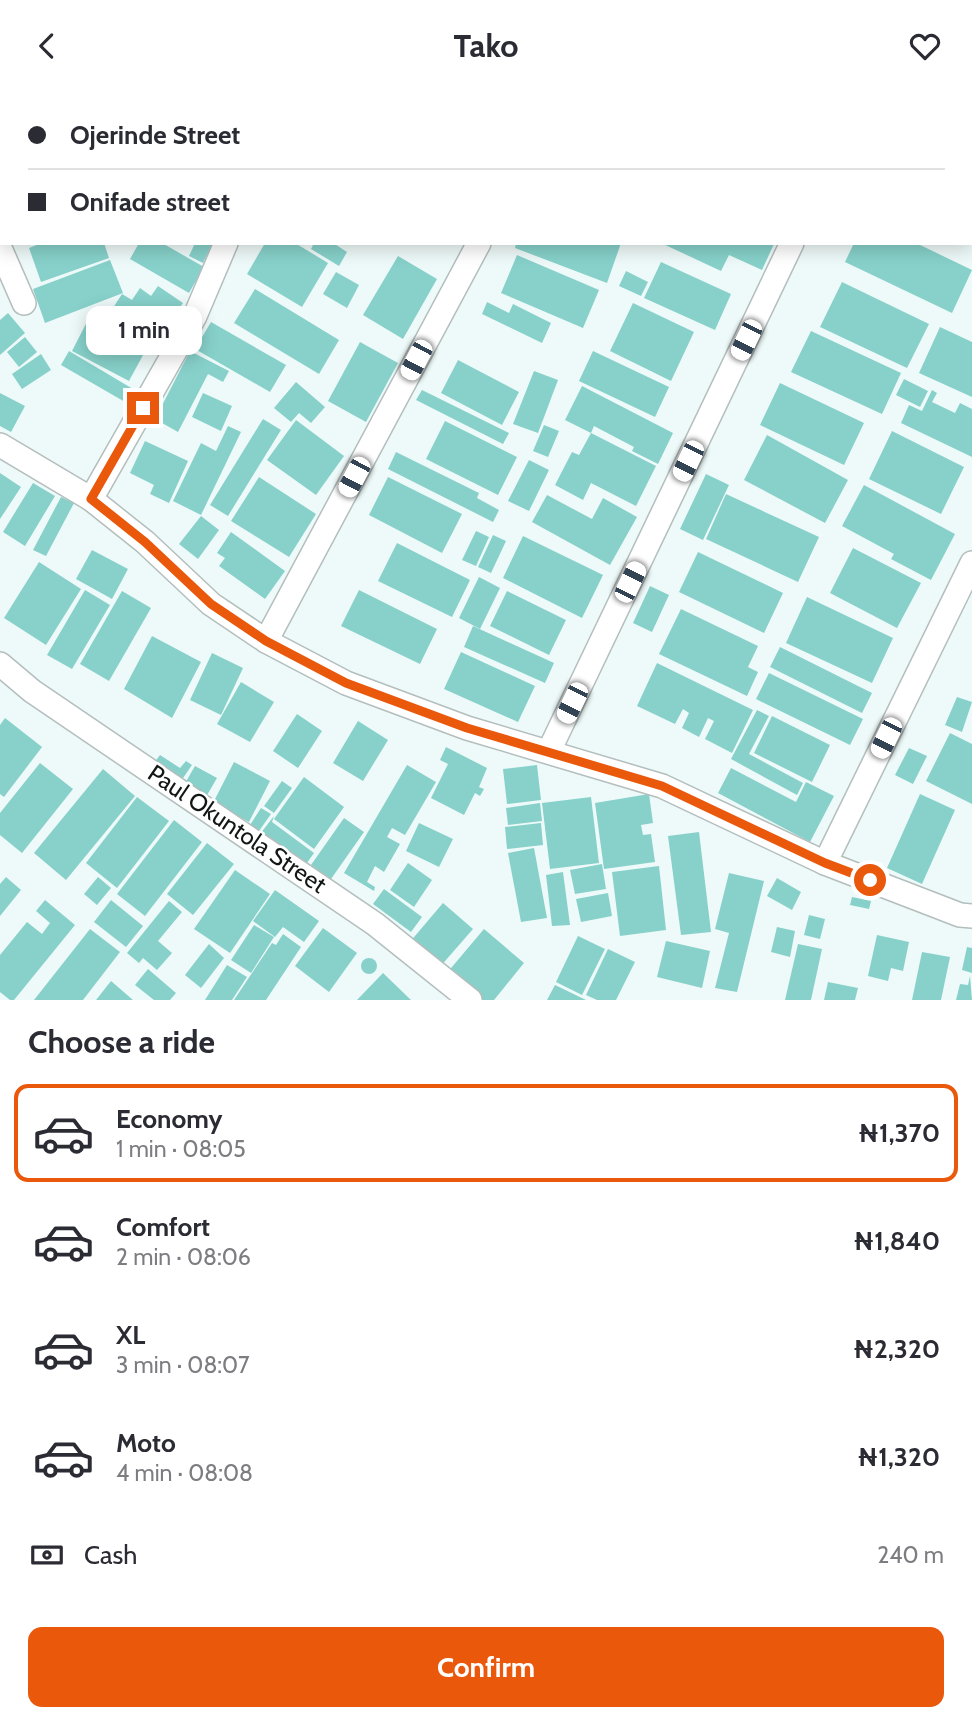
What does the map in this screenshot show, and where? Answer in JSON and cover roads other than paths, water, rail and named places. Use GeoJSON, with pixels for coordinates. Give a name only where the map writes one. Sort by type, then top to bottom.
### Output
{"type":"FeatureCollection","features":[{"type":"Feature","properties":{"kind":"street"},"geometry":{"type":"LineString","coordinates":[[91,499],[195,316],[225,245]]}},
{"type":"Feature","properties":{"kind":"street"},"geometry":{"type":"LineString","coordinates":[[266,641],[478,245]]}},
{"type":"Feature","properties":{"kind":"street"},"geometry":{"type":"LineString","coordinates":[[549,751],[791,245]]}},
{"type":"Feature","properties":{"kind":"street"},"geometry":{"type":"LineString","coordinates":[[0,248],[24,303]]}},
{"type":"Feature","properties":{"kind":"street"},"geometry":{"type":"LineString","coordinates":[[0,445],[91,499],[145,542],[211,604],[266,641],[346,683],[467,728],[662,786],[825,863],[960,915],[972,916]]}},
{"type":"Feature","properties":{"kind":"street"},"geometry":{"type":"LineString","coordinates":[[825,863],[972,563]]}},
{"type":"Feature","properties":{"kind":"street","name":"Paul Okuntola Street"},"geometry":{"type":"LineString","coordinates":[[0,664],[32,691],[375,924],[470,1000]]}}]}
